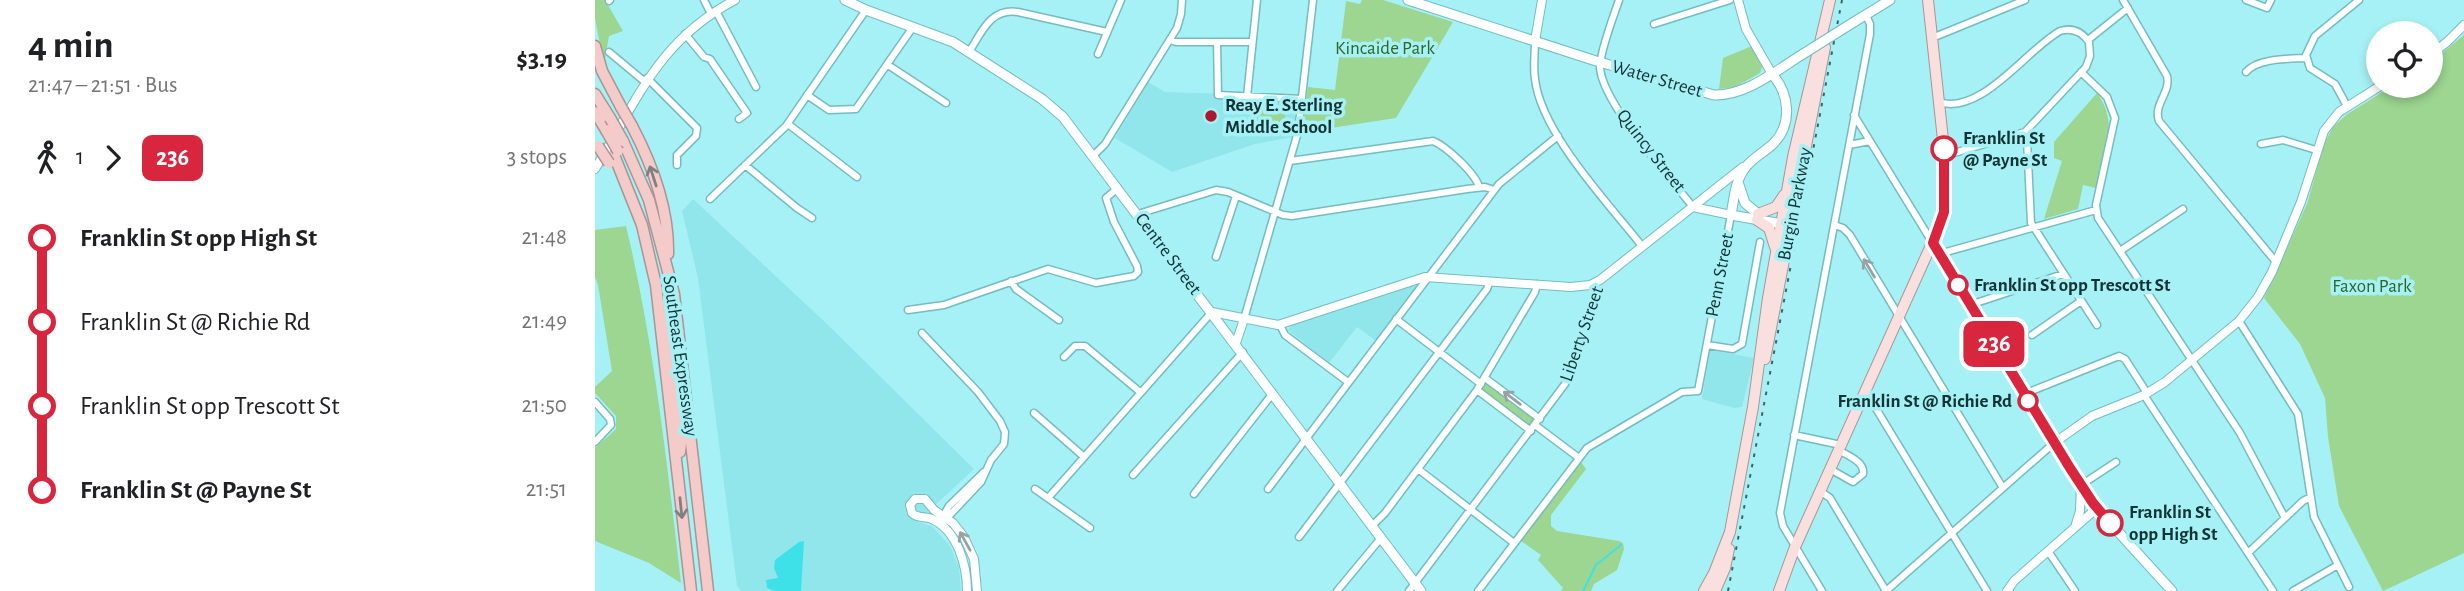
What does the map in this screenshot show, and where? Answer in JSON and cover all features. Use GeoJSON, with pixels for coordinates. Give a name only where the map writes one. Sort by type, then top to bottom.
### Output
{"type":"FeatureCollection","features":[{"type":"Feature","properties":{"kind":"highway"},"geometry":{"type":"LineString","coordinates":[[595,46],[602,71],[647,160],[668,234],[668,267]]}},
{"type":"Feature","properties":{"kind":"highway","name":"Southeast Expressway"},"geometry":{"type":"LineString","coordinates":[[595,94],[603,132],[617,151],[647,242],[658,294],[691,591]]}},
{"type":"Feature","properties":{"kind":"highway"},"geometry":{"type":"LineString","coordinates":[[595,102],[603,132]]}},
{"type":"Feature","properties":{"kind":"highway"},"geometry":{"type":"LineString","coordinates":[[595,112],[603,132]]}},
{"type":"Feature","properties":{"kind":"highway","name":"Southeast Expressway"},"geometry":{"type":"LineString","coordinates":[[595,120],[646,191],[668,267],[678,322],[708,591]]}},
{"type":"Feature","properties":{"kind":"highway"},"geometry":{"type":"LineString","coordinates":[[617,151],[642,193],[662,262],[682,434],[694,468]]}},
{"type":"Feature","properties":{"kind":"highway"},"geometry":{"type":"LineString","coordinates":[[677,470],[682,434]]}},
{"type":"Feature","properties":{"kind":"main road","name":"Centre Street"},"geometry":{"type":"LineString","coordinates":[[845,0],[949,40],[1055,109],[1075,129],[1307,438],[1415,588]]}},
{"type":"Feature","properties":{"kind":"main road","name":"Water Street"},"geometry":{"type":"LineString","coordinates":[[1408,0],[1600,62],[1714,95],[1734,93],[1772,74],[1890,0]]}},
{"type":"Feature","properties":{"kind":"main road","name":"Burgin Parkway"},"geometry":{"type":"LineString","coordinates":[[1753,407],[1771,332],[1789,181],[1831,0]]}},
{"type":"Feature","properties":{"kind":"main road","name":"Burgin Parkway"},"geometry":{"type":"LineString","coordinates":[[1715,591],[1727,559],[1775,255],[1786,222],[1831,0]]}},
{"type":"Feature","properties":{"kind":"main road"},"geometry":{"type":"LineString","coordinates":[[1779,591],[1795,547],[1933,243],[1944,212],[1944,156],[1928,0]]}},
{"type":"Feature","properties":{"kind":"main road","name":"Liberty Street"},"geometry":{"type":"LineString","coordinates":[[1749,163],[1775,142],[1785,124],[1787,108],[1784,94],[1772,74]]}},
{"type":"Feature","properties":{"kind":"main road","name":"Penn Street"},"geometry":{"type":"LineString","coordinates":[[1732,212],[1739,180],[1749,163]]}},
{"type":"Feature","properties":{"kind":"main road"},"geometry":{"type":"LineString","coordinates":[[1739,180],[1745,204],[1771,230],[1775,255]]}},
{"type":"Feature","properties":{"kind":"main road"},"geometry":{"type":"LineString","coordinates":[[1758,217],[1778,205],[1789,181]]}},
{"type":"Feature","properties":{"kind":"main road","name":"Quincy Street"},"geometry":{"type":"LineString","coordinates":[[1732,212],[1786,222]]}},
{"type":"Feature","properties":{"kind":"main road"},"geometry":{"type":"LineString","coordinates":[[1933,243],[2081,485],[2097,508],[2172,591]]}},
{"type":"Feature","properties":{"kind":"main road","name":"Burgin Parkway"},"geometry":{"type":"LineString","coordinates":[[1704,591],[1730,532]]}},
{"type":"Feature","properties":{"kind":"street"},"geometry":{"type":"LineString","coordinates":[[704,0],[756,87]]}},
{"type":"Feature","properties":{"kind":"street"},"geometry":{"type":"LineString","coordinates":[[595,169],[646,80],[685,34],[713,12],[735,0]]}},
{"type":"Feature","properties":{"kind":"street"},"geometry":{"type":"LineString","coordinates":[[1098,54],[1121,0]]}},
{"type":"Feature","properties":{"kind":"street"},"geometry":{"type":"LineString","coordinates":[[1094,155],[1105,144],[1170,40],[1180,22],[1182,0]]}},
{"type":"Feature","properties":{"kind":"street"},"geometry":{"type":"LineString","coordinates":[[1247,97],[1257,0]]}},
{"type":"Feature","properties":{"kind":"street"},"geometry":{"type":"LineString","coordinates":[[1236,343],[1298,132],[1313,0]]}},
{"type":"Feature","properties":{"kind":"street"},"geometry":{"type":"LineString","coordinates":[[1542,0],[1535,41],[1535,83],[1546,113],[1558,136],[1642,246]]}},
{"type":"Feature","properties":{"kind":"street"},"geometry":{"type":"LineString","coordinates":[[1600,62],[1619,0]]}},
{"type":"Feature","properties":{"kind":"street"},"geometry":{"type":"LineString","coordinates":[[1654,24],[1730,0]]}},
{"type":"Feature","properties":{"kind":"street"},"geometry":{"type":"LineString","coordinates":[[1738,0],[1746,29],[1772,74]]}},
{"type":"Feature","properties":{"kind":"street"},"geometry":{"type":"LineString","coordinates":[[1932,38],[2025,0]]}},
{"type":"Feature","properties":{"kind":"street"},"geometry":{"type":"LineString","coordinates":[[2123,0],[2168,78],[2167,89],[2157,111],[2159,121],[2276,262]]}},
{"type":"Feature","properties":{"kind":"street"},"geometry":{"type":"LineString","coordinates":[[2246,0],[2267,8],[2270,0]]}},
{"type":"Feature","properties":{"kind":"street"},"geometry":{"type":"LineString","coordinates":[[2347,106],[2335,84],[2312,70],[2306,58],[2313,38],[2359,0]]}},
{"type":"Feature","properties":{"kind":"street"},"geometry":{"type":"LineString","coordinates":[[2088,40],[2128,8]]}},
{"type":"Feature","properties":{"kind":"street"},"geometry":{"type":"LineString","coordinates":[[710,199],[788,124],[866,10]]}},
{"type":"Feature","properties":{"kind":"street"},"geometry":{"type":"LineString","coordinates":[[969,52],[989,21],[1005,11],[1107,33]]}},
{"type":"Feature","properties":{"kind":"street"},"geometry":{"type":"LineString","coordinates":[[1822,591],[1780,516],[1870,34],[1866,15]]}},
{"type":"Feature","properties":{"kind":"street"},"geometry":{"type":"LineString","coordinates":[[2443,46],[2464,25]]}},
{"type":"Feature","properties":{"kind":"street"},"geometry":{"type":"LineString","coordinates":[[807,95],[828,110],[854,110],[913,27]]}},
{"type":"Feature","properties":{"kind":"street"},"geometry":{"type":"LineString","coordinates":[[1939,102],[1948,105],[1980,96],[2060,31],[2077,31],[2088,40],[2090,56],[2081,72],[2025,132],[1944,156]]}},
{"type":"Feature","properties":{"kind":"street"},"geometry":{"type":"LineString","coordinates":[[685,34],[704,57],[710,59],[747,113],[739,119]]}},
{"type":"Feature","properties":{"kind":"street"},"geometry":{"type":"LineString","coordinates":[[1170,40],[1252,42]]}},
{"type":"Feature","properties":{"kind":"street"},"geometry":{"type":"LineString","coordinates":[[1217,42],[1218,95],[1302,99]]}},
{"type":"Feature","properties":{"kind":"street"},"geometry":{"type":"LineString","coordinates":[[609,52],[646,80],[697,128],[696,136],[676,157],[677,165]]}},
{"type":"Feature","properties":{"kind":"street"},"geometry":{"type":"LineString","coordinates":[[2246,72],[2259,64],[2306,58]]}},
{"type":"Feature","properties":{"kind":"street","name":"Quincy Street"},"geometry":{"type":"LineString","coordinates":[[1600,62],[1604,83],[1615,106],[1693,207],[1732,212]]}},
{"type":"Feature","properties":{"kind":"street"},"geometry":{"type":"LineString","coordinates":[[888,65],[946,103]]}},
{"type":"Feature","properties":{"kind":"street"},"geometry":{"type":"LineString","coordinates":[[2081,72],[2107,97],[2115,118],[2096,210],[2101,224],[2245,441],[2285,518]]}},
{"type":"Feature","properties":{"kind":"street"},"geometry":{"type":"LineString","coordinates":[[1820,491],[1830,498],[1886,591],[2054,443],[2092,416],[2145,394],[2169,380],[2239,321],[2261,293],[2276,262],[2301,202],[2316,150],[2326,127],[2347,106],[2366,94]]}},
{"type":"Feature","properties":{"kind":"street"},"geometry":{"type":"LineString","coordinates":[[1854,116],[1933,243]]}},
{"type":"Feature","properties":{"kind":"street"},"geometry":{"type":"LineString","coordinates":[[788,124],[857,177]]}},
{"type":"Feature","properties":{"kind":"street"},"geometry":{"type":"LineString","coordinates":[[2025,132],[2032,227],[2097,325]]}},
{"type":"Feature","properties":{"kind":"street"},"geometry":{"type":"LineString","coordinates":[[1268,489],[1494,190],[1504,178],[1558,136]]}},
{"type":"Feature","properties":{"kind":"street"},"geometry":{"type":"LineString","coordinates":[[2261,144],[2283,140],[2316,150]]}},
{"type":"Feature","properties":{"kind":"street"},"geometry":{"type":"LineString","coordinates":[[1290,161],[1433,141],[1445,148],[1477,180],[1479,187]]}},
{"type":"Feature","properties":{"kind":"street"},"geometry":{"type":"LineString","coordinates":[[1849,145],[1870,141]]}},
{"type":"Feature","properties":{"kind":"street","name":"Liberty Street"},"geometry":{"type":"LineString","coordinates":[[1415,588],[1471,509],[1562,390],[1571,373],[1597,290],[1595,283],[1749,163]]}},
{"type":"Feature","properties":{"kind":"street"},"geometry":{"type":"LineString","coordinates":[[745,164],[812,218]]}},
{"type":"Feature","properties":{"kind":"street"},"geometry":{"type":"LineString","coordinates":[[1138,214],[1209,191],[1222,191],[1285,216],[1297,216],[1479,187],[1494,190]]}},
{"type":"Feature","properties":{"kind":"street"},"geometry":{"type":"LineString","coordinates":[[908,310],[944,305],[1050,269],[1096,284],[1136,275],[1137,266],[1114,222],[1106,198],[1118,188]]}},
{"type":"Feature","properties":{"kind":"street"},"geometry":{"type":"LineString","coordinates":[[1216,257],[1236,196]]}},
{"type":"Feature","properties":{"kind":"street"},"geometry":{"type":"LineString","coordinates":[[2120,251],[2183,208]]}},
{"type":"Feature","properties":{"kind":"street"},"geometry":{"type":"LineString","coordinates":[[1939,254],[2096,210]]}},
{"type":"Feature","properties":{"kind":"street","name":"Penn Street"},"geometry":{"type":"LineString","coordinates":[[1579,458],[1593,443],[1679,393],[1698,391],[1732,212]]}},
{"type":"Feature","properties":{"kind":"street"},"geometry":{"type":"LineString","coordinates":[[1834,225],[1843,228],[1850,235],[2003,488]]}},
{"type":"Feature","properties":{"kind":"street"},"geometry":{"type":"LineString","coordinates":[[1707,345],[1733,349],[1739,347],[1742,342],[1760,242]]}},
{"type":"Feature","properties":{"kind":"street"},"geometry":{"type":"LineString","coordinates":[[1970,305],[2063,274]]}},
{"type":"Feature","properties":{"kind":"street"},"geometry":{"type":"LineString","coordinates":[[1048,498],[1212,312],[1280,325],[1415,279],[1429,277],[1575,287],[1595,283]]}},
{"type":"Feature","properties":{"kind":"street"},"geometry":{"type":"LineString","coordinates":[[1011,281],[1016,289],[1059,320]]}},
{"type":"Feature","properties":{"kind":"street"},"geometry":{"type":"LineString","coordinates":[[1299,537],[1487,289],[1490,281]]}},
{"type":"Feature","properties":{"kind":"street"},"geometry":{"type":"LineString","coordinates":[[1372,526],[1481,384],[1535,292],[1537,284]]}},
{"type":"Feature","properties":{"kind":"street"},"geometry":{"type":"LineString","coordinates":[[2032,335],[2081,301]]}},
{"type":"Feature","properties":{"kind":"street"},"geometry":{"type":"LineString","coordinates":[[1396,319],[1579,458],[1478,591]]}},
{"type":"Feature","properties":{"kind":"street"},"geometry":{"type":"LineString","coordinates":[[2239,321],[2298,414],[2315,520],[2349,587]]}},
{"type":"Feature","properties":{"kind":"street"},"geometry":{"type":"LineString","coordinates":[[1280,325],[1285,335],[1348,382]]}},
{"type":"Feature","properties":{"kind":"street"},"geometry":{"type":"LineString","coordinates":[[922,333],[962,373],[1003,425],[1005,442],[985,471],[981,482],[945,517],[942,527]]}},
{"type":"Feature","properties":{"kind":"street"},"geometry":{"type":"LineString","coordinates":[[1064,357],[1075,346],[1085,346],[1140,392]]}},
{"type":"Feature","properties":{"kind":"street"},"geometry":{"type":"LineString","coordinates":[[1133,475],[1243,352]]}},
{"type":"Feature","properties":{"kind":"street"},"geometry":{"type":"LineString","coordinates":[[2024,394],[2119,356],[2125,359],[2273,591]]}},
{"type":"Feature","properties":{"kind":"street"},"geometry":{"type":"LineString","coordinates":[[1481,384],[1535,425]]}},
{"type":"Feature","properties":{"kind":"street"},"geometry":{"type":"LineString","coordinates":[[1194,494],[1273,393]]}},
{"type":"Feature","properties":{"kind":"street"},"geometry":{"type":"LineString","coordinates":[[1863,395],[1871,400],[1987,591]]}},
{"type":"Feature","properties":{"kind":"street"},"geometry":{"type":"LineString","coordinates":[[595,402],[610,419],[611,425],[595,442]]}},
{"type":"Feature","properties":{"kind":"street"},"geometry":{"type":"LineString","coordinates":[[1034,413],[1083,456]]}},
{"type":"Feature","properties":{"kind":"street"},"geometry":{"type":"LineString","coordinates":[[1794,435],[1840,448],[1862,465],[1863,474],[1853,482],[1830,469]]}},
{"type":"Feature","properties":{"kind":"street"},"geometry":{"type":"LineString","coordinates":[[2073,528],[2080,511],[2081,485],[2116,461]]}},
{"type":"Feature","properties":{"kind":"street"},"geometry":{"type":"LineString","coordinates":[[1418,469],[1514,543]]}},
{"type":"Feature","properties":{"kind":"street"},"geometry":{"type":"LineString","coordinates":[[1035,489],[1090,528]]}},
{"type":"Feature","properties":{"kind":"street"},"geometry":{"type":"LineString","coordinates":[[2248,553],[2303,500],[2311,497]]}},
{"type":"Feature","properties":{"kind":"street"},"geometry":{"type":"LineString","coordinates":[[967,591],[963,558],[955,543],[933,520],[915,517],[910,511],[912,501],[921,498],[961,534],[971,551],[977,591]]}},
{"type":"Feature","properties":{"kind":"street"},"geometry":{"type":"LineString","coordinates":[[921,518],[929,513],[929,504]]}},
{"type":"Feature","properties":{"kind":"street"},"geometry":{"type":"LineString","coordinates":[[2007,591],[2097,508]]}},
{"type":"Feature","properties":{"kind":"street"},"geometry":{"type":"LineString","coordinates":[[1337,591],[1381,538]]}},
{"type":"Feature","properties":{"kind":"street"},"geometry":{"type":"LineString","coordinates":[[2048,551],[2075,591]]}},
{"type":"Feature","properties":{"kind":"street"},"geometry":{"type":"LineString","coordinates":[[2293,591],[2338,565]]}},
{"type":"Feature","properties":{"kind":"shaded area","name":"Reay E. Sterling Middle School"},"geometry":{"type":"Polygon","coordinates":[[[1148,82],[1165,92],[1297,96],[1293,137],[1255,144],[1172,172],[1115,138],[1148,82]]]}},
{"type":"Feature","properties":{"kind":"shaded area"},"geometry":{"type":"Polygon","coordinates":[[[693,199],[827,324],[974,469],[917,522],[932,526],[950,546],[959,567],[961,591],[741,591],[737,586],[698,278],[682,211],[693,199]]]}},
{"type":"Feature","properties":{"kind":"shaded area"},"geometry":{"type":"Polygon","coordinates":[[[1421,282],[1376,341],[1357,327],[1329,363],[1288,330],[1292,325],[1421,282]]]}},
{"type":"Feature","properties":{"kind":"shaded area"},"geometry":{"type":"Polygon","coordinates":[[[1710,350],[1754,358],[1742,407],[1734,408],[1702,399],[1710,350]]]}},
{"type":"Feature","properties":{"kind":"shaded area"},"geometry":{"type":"Polygon","coordinates":[[[804,541],[801,591],[775,591],[767,588],[766,580],[778,578],[774,568],[775,560],[804,541]]]}},
{"type":"Feature","properties":{"kind":"green space"},"geometry":{"type":"Polygon","coordinates":[[[595,0],[605,0],[623,31],[609,36],[603,60],[595,18],[595,0]]]}},
{"type":"Feature","properties":{"kind":"green space","name":"Kincaide Park"},"geometry":{"type":"Polygon","coordinates":[[[1362,0],[1383,0],[1453,22],[1396,118],[1331,128],[1331,123],[1304,120],[1308,87],[1335,90],[1346,1],[1360,4],[1362,0]]]}},
{"type":"Feature","properties":{"kind":"green space","name":"Faxon Park"},"geometry":{"type":"Polygon","coordinates":[[[2464,35],[2464,553],[2383,591],[2339,506],[2325,398],[2300,344],[2264,298],[2307,204],[2324,144],[2333,127],[2373,98],[2443,98],[2443,52],[2464,35]]]}},
{"type":"Feature","properties":{"kind":"green space"},"geometry":{"type":"Polygon","coordinates":[[[1752,46],[1762,67],[1760,73],[1735,87],[1719,89],[1723,58],[1752,46]]]}},
{"type":"Feature","properties":{"kind":"green space"},"geometry":{"type":"Polygon","coordinates":[[[2097,93],[2108,116],[2109,128],[2096,188],[2083,185],[2078,209],[2044,219],[2062,161],[2054,158],[2054,142],[2097,93]]]}},
{"type":"Feature","properties":{"kind":"green space"},"geometry":{"type":"Polygon","coordinates":[[[1251,106],[1285,107],[1285,128],[1251,127],[1251,106]]]}},
{"type":"Feature","properties":{"kind":"green space"},"geometry":{"type":"Polygon","coordinates":[[[626,226],[652,359],[681,583],[649,563],[595,541],[595,448],[616,429],[616,416],[595,393],[595,387],[612,371],[595,277],[595,230],[626,226]]]}},
{"type":"Feature","properties":{"kind":"green space"},"geometry":{"type":"Polygon","coordinates":[[[1485,378],[1540,419],[1531,431],[1477,390],[1485,378]]]}},
{"type":"Feature","properties":{"kind":"green space"},"geometry":{"type":"Polygon","coordinates":[[[1581,462],[1586,469],[1551,515],[1551,526],[1557,531],[1619,541],[1623,543],[1624,549],[1617,570],[1594,584],[1591,591],[1561,591],[1563,588],[1538,560],[1541,555],[1521,541],[1581,462]]]}},
{"type":"Feature","properties":{"kind":"waterway"},"geometry":{"type":"LineString","coordinates":[[1583,591],[1596,565],[1621,545]]}},
{"type":"Feature","properties":{"kind":"railway"},"geometry":{"type":"LineString","coordinates":[[1728,591],[1842,0]]}},
{"type":"Feature","properties":{"kind":"bus line","name":"236"},"geometry":{"type":"LineString","coordinates":[[1944,149],[1944,212],[1933,243],[2070,468],[2110,523]]}},
{"type":"Feature","properties":{"kind":"place","name":"Reay E. Sterling Middle School"},"geometry":{"type":"Point","coordinates":[1211,116]}},
{"type":"Feature","properties":{"kind":"place","name":"Franklin St @ Payne St"},"geometry":{"type":"Point","coordinates":[1944,149]}},
{"type":"Feature","properties":{"kind":"place","name":"Franklin St opp Trescott St"},"geometry":{"type":"Point","coordinates":[1958,285]}},
{"type":"Feature","properties":{"kind":"place","name":"Franklin St @ Richie Rd"},"geometry":{"type":"Point","coordinates":[2028,401]}},
{"type":"Feature","properties":{"kind":"place","name":"Franklin St opp High St"},"geometry":{"type":"Point","coordinates":[2110,523]}}]}
